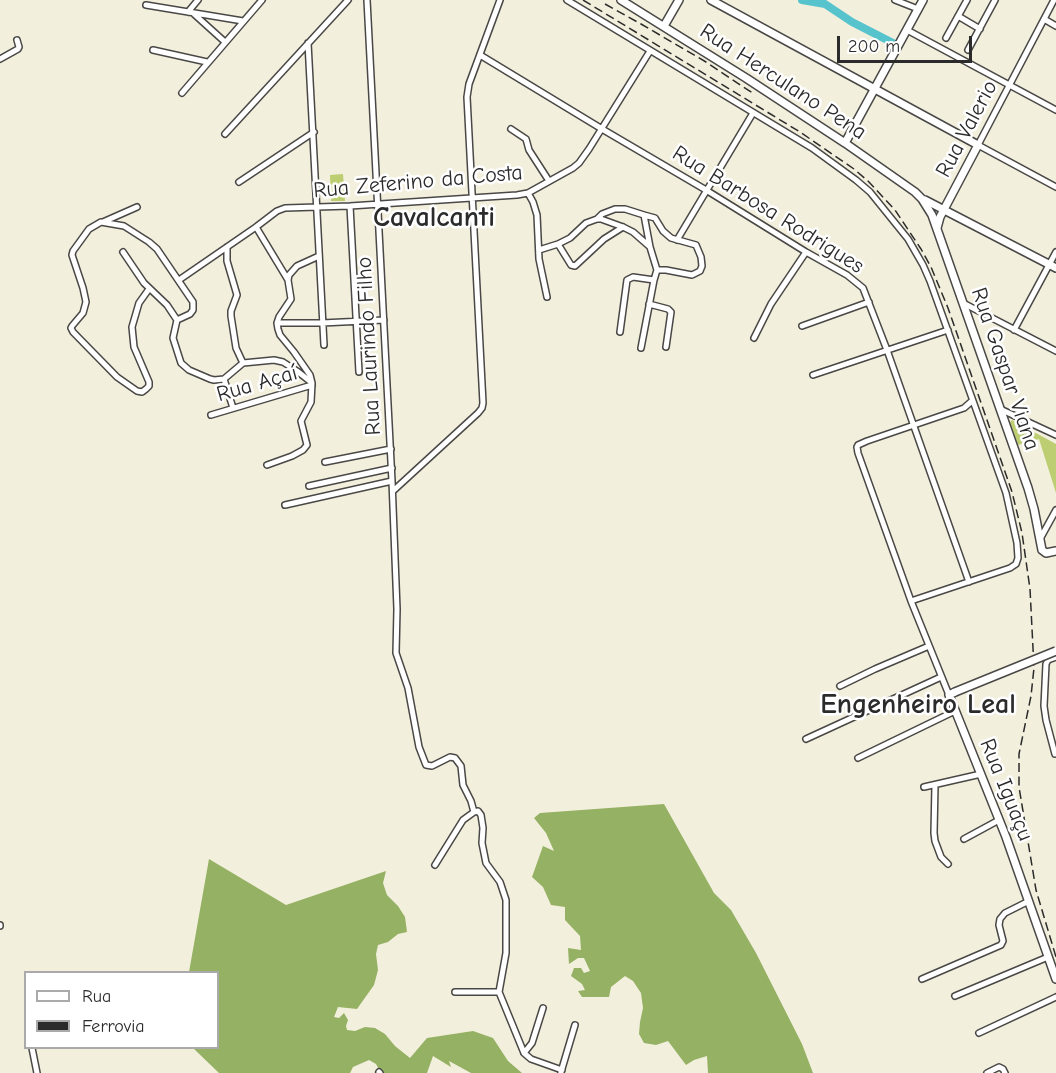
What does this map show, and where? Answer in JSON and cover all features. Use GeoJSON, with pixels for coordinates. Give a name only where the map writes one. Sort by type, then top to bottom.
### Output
{"type":"FeatureCollection","features":[{"type":"Feature","properties":{"kind":"main road","name":"Rua Herculano Pena"},"geometry":{"type":"LineString","coordinates":[[621,0],[845,143],[922,199]]}},
{"type":"Feature","properties":{"kind":"main road"},"geometry":{"type":"LineString","coordinates":[[664,26],[679,0]]}},
{"type":"Feature","properties":{"kind":"main road"},"geometry":{"type":"LineString","coordinates":[[711,0],[978,145]]}},
{"type":"Feature","properties":{"kind":"main road"},"geometry":{"type":"LineString","coordinates":[[845,143],[923,0]]}},
{"type":"Feature","properties":{"kind":"main road","name":"Rua Valerio"},"geometry":{"type":"LineString","coordinates":[[937,228],[938,221],[978,145]]}},
{"type":"Feature","properties":{"kind":"main road"},"geometry":{"type":"LineString","coordinates":[[922,199],[1052,267]]}},
{"type":"Feature","properties":{"kind":"main road","name":"Rua Gaspar Viana"},"geometry":{"type":"LineString","coordinates":[[922,199],[937,228],[1030,495],[1042,550],[1046,553],[1056,551]]}},
{"type":"Feature","properties":{"kind":"main road"},"geometry":{"type":"LineString","coordinates":[[952,694],[1056,651]]}},
{"type":"Feature","properties":{"kind":"main road","name":"Rua Iguaçu"},"geometry":{"type":"LineString","coordinates":[[952,694],[955,711],[999,820],[1056,979]]}},
{"type":"Feature","properties":{"kind":"street"},"geometry":{"type":"LineString","coordinates":[[190,12],[198,0]]}},
{"type":"Feature","properties":{"kind":"street"},"geometry":{"type":"LineString","coordinates":[[182,93],[262,0]]}},
{"type":"Feature","properties":{"kind":"street"},"geometry":{"type":"LineString","coordinates":[[225,134],[348,0]]}},
{"type":"Feature","properties":{"kind":"street","name":"Rua Laurindo Filho"},"geometry":{"type":"LineString","coordinates":[[367,0],[392,468],[396,653],[408,688],[419,747],[426,765],[432,766],[450,757],[455,758],[461,766],[463,785],[474,812]]}},
{"type":"Feature","properties":{"kind":"street"},"geometry":{"type":"LineString","coordinates":[[393,491],[482,408],[467,97],[500,0]]}},
{"type":"Feature","properties":{"kind":"street"},"geometry":{"type":"LineString","coordinates":[[567,0],[812,148],[856,180],[870,192],[908,239],[923,265],[1006,494],[1018,558],[1016,564],[1010,568],[911,601]]}},
{"type":"Feature","properties":{"kind":"street"},"geometry":{"type":"LineString","coordinates":[[895,0],[918,9]]}},
{"type":"Feature","properties":{"kind":"street"},"geometry":{"type":"LineString","coordinates":[[946,38],[967,0]]}},
{"type":"Feature","properties":{"kind":"street"},"geometry":{"type":"LineString","coordinates":[[968,50],[995,0]]}},
{"type":"Feature","properties":{"kind":"street","name":"Rua Valerio"},"geometry":{"type":"LineString","coordinates":[[978,145],[1054,0]]}},
{"type":"Feature","properties":{"kind":"street"},"geometry":{"type":"LineString","coordinates":[[146,5],[243,21]]}},
{"type":"Feature","properties":{"kind":"street"},"geometry":{"type":"LineString","coordinates":[[190,12],[225,42]]}},
{"type":"Feature","properties":{"kind":"street"},"geometry":{"type":"LineString","coordinates":[[958,16],[980,29]]}},
{"type":"Feature","properties":{"kind":"street"},"geometry":{"type":"LineString","coordinates":[[1044,20],[1056,26]]}},
{"type":"Feature","properties":{"kind":"street"},"geometry":{"type":"LineString","coordinates":[[907,30],[1056,110]]}},
{"type":"Feature","properties":{"kind":"street"},"geometry":{"type":"LineString","coordinates":[[0,59],[18,49],[17,40]]}},
{"type":"Feature","properties":{"kind":"street"},"geometry":{"type":"LineString","coordinates":[[308,43],[324,345]]}},
{"type":"Feature","properties":{"kind":"street"},"geometry":{"type":"LineString","coordinates":[[153,50],[207,62]]}},
{"type":"Feature","properties":{"kind":"street","name":"Rua Zeferino da Costa"},"geometry":{"type":"LineString","coordinates":[[179,280],[256,227],[276,210],[528,193],[579,163],[650,51]]}},
{"type":"Feature","properties":{"kind":"street","name":"Rua Barbosa Rodrigues"},"geometry":{"type":"LineString","coordinates":[[480,55],[847,275],[863,288],[969,582]]}},
{"type":"Feature","properties":{"kind":"street"},"geometry":{"type":"LineString","coordinates":[[677,240],[753,113]]}},
{"type":"Feature","properties":{"kind":"street"},"geometry":{"type":"LineString","coordinates":[[511,129],[526,139],[529,150],[549,181]]}},
{"type":"Feature","properties":{"kind":"street"},"geometry":{"type":"LineString","coordinates":[[239,182],[314,132]]}},
{"type":"Feature","properties":{"kind":"street"},"geometry":{"type":"LineString","coordinates":[[978,145],[1056,188]]}},
{"type":"Feature","properties":{"kind":"street"},"geometry":{"type":"LineString","coordinates":[[528,193],[536,208],[539,250],[547,297]]}},
{"type":"Feature","properties":{"kind":"street"},"geometry":{"type":"LineString","coordinates":[[350,206],[359,372]]}},
{"type":"Feature","properties":{"kind":"street"},"geometry":{"type":"LineString","coordinates":[[137,207],[89,229],[73,251],[73,259],[86,302],[85,309],[71,328],[76,337],[117,377],[142,392],[147,389],[149,382],[134,347],[132,327],[139,303],[149,289]]}},
{"type":"Feature","properties":{"kind":"street"},"geometry":{"type":"LineString","coordinates":[[539,250],[570,238],[586,223],[597,219],[602,214],[615,209],[625,209],[655,218],[667,236],[693,243],[698,248],[702,266],[700,271],[692,275],[657,270]]}},
{"type":"Feature","properties":{"kind":"street"},"geometry":{"type":"LineString","coordinates":[[641,348],[657,270],[644,215]]}},
{"type":"Feature","properties":{"kind":"street"},"geometry":{"type":"LineString","coordinates":[[597,219],[633,232],[650,247]]}},
{"type":"Feature","properties":{"kind":"street"},"geometry":{"type":"LineString","coordinates":[[101,222],[124,226],[157,249],[190,297],[193,306],[190,314],[177,320]]}},
{"type":"Feature","properties":{"kind":"street"},"geometry":{"type":"LineString","coordinates":[[256,227],[288,280],[291,299],[277,323],[280,335],[310,375],[312,384],[311,402],[301,421],[307,441],[306,448],[267,465]]}},
{"type":"Feature","properties":{"kind":"street"},"geometry":{"type":"LineString","coordinates":[[558,244],[571,265],[575,266],[604,239],[623,227]]}},
{"type":"Feature","properties":{"kind":"street"},"geometry":{"type":"LineString","coordinates":[[227,247],[227,261],[237,296],[231,316],[236,348],[243,363]]}},
{"type":"Feature","properties":{"kind":"street"},"geometry":{"type":"LineString","coordinates":[[123,252],[149,289],[167,305],[177,320],[173,338],[181,363],[189,370],[210,379],[224,379],[243,363],[274,360],[283,362],[312,384]]}},
{"type":"Feature","properties":{"kind":"street"},"geometry":{"type":"LineString","coordinates":[[754,338],[771,304],[806,252]]}},
{"type":"Feature","properties":{"kind":"street"},"geometry":{"type":"LineString","coordinates":[[1014,330],[1052,267],[1056,252]]}},
{"type":"Feature","properties":{"kind":"street"},"geometry":{"type":"LineString","coordinates":[[288,280],[289,275],[297,266],[319,256]]}},
{"type":"Feature","properties":{"kind":"street"},"geometry":{"type":"LineString","coordinates":[[620,332],[627,280],[633,277],[654,280]]}},
{"type":"Feature","properties":{"kind":"street"},"geometry":{"type":"LineString","coordinates":[[802,326],[869,302]]}},
{"type":"Feature","properties":{"kind":"street"},"geometry":{"type":"LineString","coordinates":[[963,303],[1056,351]]}},
{"type":"Feature","properties":{"kind":"street"},"geometry":{"type":"LineString","coordinates":[[649,304],[671,312],[666,347]]}},
{"type":"Feature","properties":{"kind":"street"},"geometry":{"type":"LineString","coordinates":[[277,323],[384,320]]}},
{"type":"Feature","properties":{"kind":"street"},"geometry":{"type":"LineString","coordinates":[[813,375],[948,330]]}},
{"type":"Feature","properties":{"kind":"street"},"geometry":{"type":"LineString","coordinates":[[224,379],[233,408]]}},
{"type":"Feature","properties":{"kind":"street","name":"Rua Açaí"},"geometry":{"type":"LineString","coordinates":[[211,415],[312,384]]}},
{"type":"Feature","properties":{"kind":"street"},"geometry":{"type":"LineString","coordinates":[[913,425],[961,409],[972,401]]}},
{"type":"Feature","properties":{"kind":"street"},"geometry":{"type":"LineString","coordinates":[[961,409],[978,416]]}},
{"type":"Feature","properties":{"kind":"street"},"geometry":{"type":"LineString","coordinates":[[1000,409],[1056,435]]}},
{"type":"Feature","properties":{"kind":"street","name":"Rua Iguaçu"},"geometry":{"type":"LineString","coordinates":[[913,425],[867,441],[857,447],[911,601],[941,677],[952,694]]}},
{"type":"Feature","properties":{"kind":"street"},"geometry":{"type":"LineString","coordinates":[[325,462],[391,449]]}},
{"type":"Feature","properties":{"kind":"street"},"geometry":{"type":"LineString","coordinates":[[309,486],[392,468]]}},
{"type":"Feature","properties":{"kind":"street"},"geometry":{"type":"LineString","coordinates":[[285,505],[392,481]]}},
{"type":"Feature","properties":{"kind":"street"},"geometry":{"type":"LineString","coordinates":[[1040,539],[1056,510]]}},
{"type":"Feature","properties":{"kind":"street"},"geometry":{"type":"LineString","coordinates":[[840,686],[929,646]]}},
{"type":"Feature","properties":{"kind":"street"},"geometry":{"type":"LineString","coordinates":[[1055,754],[1044,706],[1046,664],[1048,660],[1056,657]]}},
{"type":"Feature","properties":{"kind":"street"},"geometry":{"type":"LineString","coordinates":[[806,739],[941,677]]}},
{"type":"Feature","properties":{"kind":"street"},"geometry":{"type":"LineString","coordinates":[[858,758],[955,711]]}},
{"type":"Feature","properties":{"kind":"street"},"geometry":{"type":"LineString","coordinates":[[924,787],[981,774]]}},
{"type":"Feature","properties":{"kind":"street"},"geometry":{"type":"LineString","coordinates":[[935,785],[935,841],[941,857],[948,864]]}},
{"type":"Feature","properties":{"kind":"street"},"geometry":{"type":"LineString","coordinates":[[435,865],[464,820],[478,811],[481,815],[482,843],[486,863],[500,882],[507,900],[507,953],[499,992],[524,1053],[531,1059],[562,1072],[575,1025]]}},
{"type":"Feature","properties":{"kind":"street"},"geometry":{"type":"LineString","coordinates":[[964,839],[999,820]]}},
{"type":"Feature","properties":{"kind":"street"},"geometry":{"type":"LineString","coordinates":[[922,979],[1001,945],[1000,919],[1029,901]]}},
{"type":"Feature","properties":{"kind":"street"},"geometry":{"type":"LineString","coordinates":[[955,996],[1048,957]]}},
{"type":"Feature","properties":{"kind":"street"},"geometry":{"type":"LineString","coordinates":[[455,992],[499,992]]}},
{"type":"Feature","properties":{"kind":"street"},"geometry":{"type":"LineString","coordinates":[[979,1033],[1056,997]]}},
{"type":"Feature","properties":{"kind":"street"},"geometry":{"type":"LineString","coordinates":[[524,1053],[531,1043],[543,1008]]}},
{"type":"Feature","properties":{"kind":"street"},"geometry":{"type":"LineString","coordinates":[[32,1049],[37,1073]]}},
{"type":"Feature","properties":{"kind":"street"},"geometry":{"type":"LineString","coordinates":[[987,1073],[999,1068],[1005,1073]]}},
{"type":"Feature","properties":{"kind":"green space"},"geometry":{"type":"Polygon","coordinates":[[[343,174],[345,201],[331,201],[330,175],[343,174]]]}},
{"type":"Feature","properties":{"kind":"green space"},"geometry":{"type":"Polygon","coordinates":[[[1012,420],[1056,444],[1056,493],[1039,439],[1018,445],[1010,422],[1012,420]]]}},
{"type":"Feature","properties":{"kind":"green space"},"geometry":{"type":"Polygon","coordinates":[[[664,804],[714,893],[731,910],[756,953],[802,1044],[813,1073],[708,1073],[707,1056],[686,1065],[668,1041],[656,1045],[644,1043],[639,1034],[643,1008],[641,993],[633,981],[625,976],[611,987],[609,997],[582,997],[578,991],[585,990],[582,984],[571,976],[574,968],[581,968],[584,973],[590,971],[584,958],[578,958],[569,964],[568,948],[581,950],[580,936],[565,920],[565,907],[551,905],[543,887],[532,877],[543,846],[554,851],[546,833],[534,818],[540,813],[664,804]]]}},
{"type":"Feature","properties":{"kind":"green space"},"geometry":{"type":"Polygon","coordinates":[[[209,859],[286,905],[386,871],[383,883],[387,895],[405,917],[407,932],[398,934],[388,942],[378,945],[376,954],[378,970],[374,985],[357,1009],[338,1007],[334,1017],[339,1018],[344,1013],[348,1020],[347,1030],[375,1028],[385,1034],[410,1058],[427,1038],[473,1031],[493,1038],[508,1061],[522,1073],[471,1073],[449,1061],[451,1067],[433,1056],[427,1073],[381,1073],[376,1064],[369,1060],[353,1067],[350,1073],[219,1073],[194,1049],[219,1049],[219,971],[189,971],[209,859]]]}},
{"type":"Feature","properties":{"kind":"waterway"},"geometry":{"type":"LineString","coordinates":[[802,0],[825,4],[852,22],[893,43]]}},
{"type":"Feature","properties":{"kind":"railway"},"geometry":{"type":"LineString","coordinates":[[583,0],[800,132],[854,169],[895,210],[931,267],[948,308],[1012,492],[1022,533],[1030,589],[1034,668],[1031,696],[1019,754],[1019,787],[1036,890],[1056,957]]}},
{"type":"Feature","properties":{"kind":"railway"},"geometry":{"type":"LineString","coordinates":[[605,4],[706,62],[754,94]]}},
{"type":"Feature","properties":{"kind":"district","name":"Cavalcanti"},"geometry":{"type":"Point","coordinates":[434,218]}},
{"type":"Feature","properties":{"kind":"district","name":"Engenheiro Leal"},"geometry":{"type":"Point","coordinates":[918,705]}}]}
